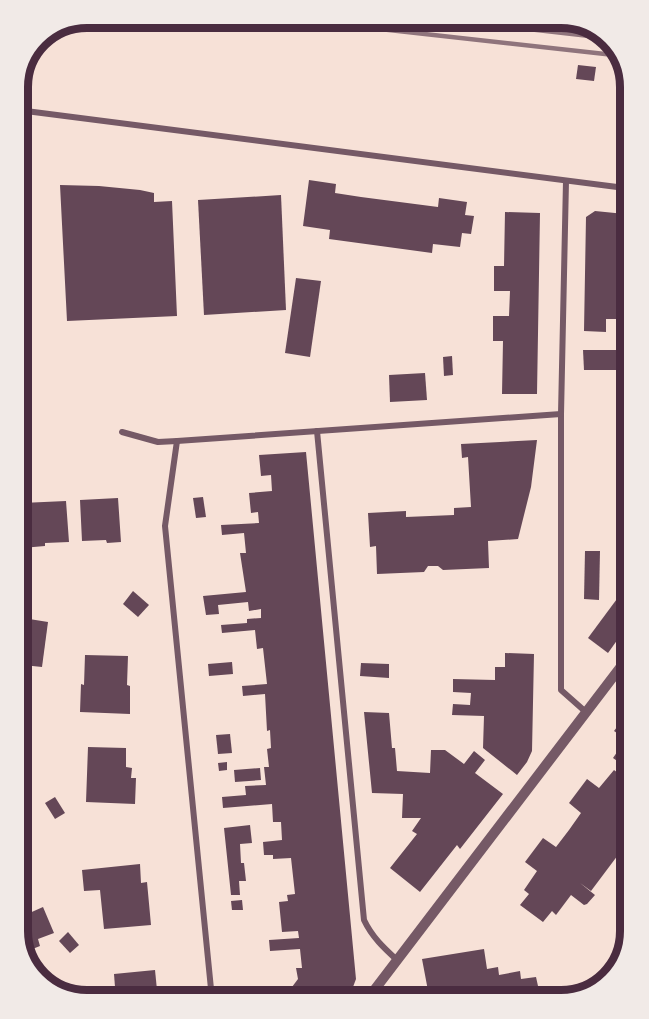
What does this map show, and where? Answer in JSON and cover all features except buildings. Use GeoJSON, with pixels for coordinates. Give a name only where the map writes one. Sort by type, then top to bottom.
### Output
{"type":"FeatureCollection","features":[{"type":"Feature","properties":{"kind":"street"},"geometry":{"type":"LineString","coordinates":[[29,111],[621,188]]}},
{"type":"Feature","properties":{"kind":"street"},"geometry":{"type":"LineString","coordinates":[[566,181],[561,414],[561,690],[587,713]]}},
{"type":"Feature","properties":{"kind":"street"},"geometry":{"type":"LineString","coordinates":[[122,432],[158,442],[561,414]]}},
{"type":"Feature","properties":{"kind":"street"},"geometry":{"type":"LineString","coordinates":[[316,431],[364,920],[369,931],[397,960]]}},
{"type":"Feature","properties":{"kind":"street"},"geometry":{"type":"LineString","coordinates":[[177,441],[165,526],[211,990]]}},
{"type":"Feature","properties":{"kind":"street"},"geometry":{"type":"LineString","coordinates":[[374,990],[621,666]]}},
{"type":"Feature","properties":{"kind":"railway"},"geometry":{"type":"LineString","coordinates":[[376,29],[611,55]]}},
{"type":"Feature","properties":{"kind":"railway"},"geometry":{"type":"LineString","coordinates":[[527,29],[589,36]]}}]}
